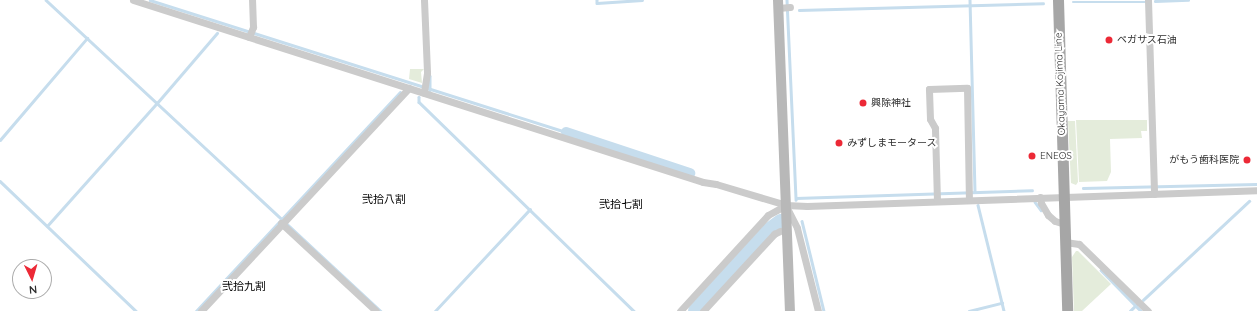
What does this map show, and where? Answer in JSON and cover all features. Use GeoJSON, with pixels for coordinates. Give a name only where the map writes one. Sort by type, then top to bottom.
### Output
{"type":"FeatureCollection","features":[{"type":"Feature","properties":{"kind":"main road","name":"Okayama Kojima Line"},"geometry":{"type":"LineString","coordinates":[[1058,0],[1067,311]]}},
{"type":"Feature","properties":{"kind":"street"},"geometry":{"type":"LineString","coordinates":[[133,0],[250,34],[409,88],[425,90],[703,182],[716,184],[786,205],[807,206],[969,195],[1063,197],[1154,189],[1257,190]]}},
{"type":"Feature","properties":{"kind":"street"},"geometry":{"type":"LineString","coordinates":[[250,34],[252,0]]}},
{"type":"Feature","properties":{"kind":"street"},"geometry":{"type":"LineString","coordinates":[[424,0],[425,90]]}},
{"type":"Feature","properties":{"kind":"street"},"geometry":{"type":"LineString","coordinates":[[1148,0],[1154,189]]}},
{"type":"Feature","properties":{"kind":"street"},"geometry":{"type":"LineString","coordinates":[[783,5],[786,205],[790,311]]}},
{"type":"Feature","properties":{"kind":"street"},"geometry":{"type":"LineString","coordinates":[[201,311],[283,221],[409,88]]}},
{"type":"Feature","properties":{"kind":"street"},"geometry":{"type":"LineString","coordinates":[[937,196],[935,128],[930,119],[929,89],[966,88],[969,195]]}},
{"type":"Feature","properties":{"kind":"street"},"geometry":{"type":"LineString","coordinates":[[1040,197],[1041,203],[1048,215],[1055,221],[1064,224]]}},
{"type":"Feature","properties":{"kind":"street"},"geometry":{"type":"LineString","coordinates":[[680,311],[768,215],[786,205]]}},
{"type":"Feature","properties":{"kind":"street"},"geometry":{"type":"LineString","coordinates":[[786,205],[797,228],[818,311]]}},
{"type":"Feature","properties":{"kind":"street"},"geometry":{"type":"LineString","coordinates":[[283,221],[376,311]]}},
{"type":"Feature","properties":{"kind":"street"},"geometry":{"type":"LineString","coordinates":[[703,311],[774,234],[780,231]]}},
{"type":"Feature","properties":{"kind":"street"},"geometry":{"type":"LineString","coordinates":[[1065,242],[1079,244],[1148,311]]}},
{"type":"Feature","properties":{"kind":"green space"},"geometry":{"type":"Polygon","coordinates":[[[410,69],[424,69],[421,72],[422,83],[409,79],[410,69]]]}},
{"type":"Feature","properties":{"kind":"green space"},"geometry":{"type":"Polygon","coordinates":[[[1076,120],[1147,120],[1147,131],[1141,131],[1142,138],[1110,139],[1111,172],[1107,181],[1079,182],[1076,120]]]}},
{"type":"Feature","properties":{"kind":"green space"},"geometry":{"type":"Polygon","coordinates":[[[1068,121],[1075,121],[1078,182],[1076,185],[1071,183],[1068,121]]]}},
{"type":"Feature","properties":{"kind":"green space"},"geometry":{"type":"Polygon","coordinates":[[[1076,251],[1078,251],[1111,284],[1082,311],[1074,311],[1072,257],[1076,251]]]}},
{"type":"Feature","properties":{"kind":"waterway"},"geometry":{"type":"LineString","coordinates":[[46,0],[381,311]]}},
{"type":"Feature","properties":{"kind":"waterway"},"geometry":{"type":"LineString","coordinates":[[150,0],[566,132]]}},
{"type":"Feature","properties":{"kind":"waterway"},"geometry":{"type":"LineString","coordinates":[[597,0],[597,3],[642,0]]}},
{"type":"Feature","properties":{"kind":"waterway"},"geometry":{"type":"LineString","coordinates":[[787,0],[796,200]]}},
{"type":"Feature","properties":{"kind":"waterway"},"geometry":{"type":"LineString","coordinates":[[970,0],[975,192]]}},
{"type":"Feature","properties":{"kind":"waterway"},"geometry":{"type":"LineString","coordinates":[[1155,1],[1188,0]]}},
{"type":"Feature","properties":{"kind":"waterway"},"geometry":{"type":"LineString","coordinates":[[1073,2],[1146,2]]}},
{"type":"Feature","properties":{"kind":"waterway"},"geometry":{"type":"LineString","coordinates":[[799,10],[1043,3]]}},
{"type":"Feature","properties":{"kind":"waterway"},"geometry":{"type":"LineString","coordinates":[[47,226],[157,103],[217,33]]}},
{"type":"Feature","properties":{"kind":"waterway"},"geometry":{"type":"LineString","coordinates":[[0,140],[87,38]]}},
{"type":"Feature","properties":{"kind":"waterway"},"geometry":{"type":"LineString","coordinates":[[430,76],[430,90]]}},
{"type":"Feature","properties":{"kind":"waterway"},"geometry":{"type":"LineString","coordinates":[[196,311],[400,92]]}},
{"type":"Feature","properties":{"kind":"waterway"},"geometry":{"type":"LineString","coordinates":[[419,97],[419,102],[634,311]]}},
{"type":"Feature","properties":{"kind":"waterway"},"geometry":{"type":"LineString","coordinates":[[566,132],[690,173]]}},
{"type":"Feature","properties":{"kind":"waterway"},"geometry":{"type":"LineString","coordinates":[[0,181],[136,311]]}},
{"type":"Feature","properties":{"kind":"waterway"},"geometry":{"type":"LineString","coordinates":[[1083,188],[1257,184]]}},
{"type":"Feature","properties":{"kind":"waterway"},"geometry":{"type":"LineString","coordinates":[[796,198],[1032,190]]}},
{"type":"Feature","properties":{"kind":"waterway"},"geometry":{"type":"LineString","coordinates":[[1143,300],[1249,201]]}},
{"type":"Feature","properties":{"kind":"waterway"},"geometry":{"type":"LineString","coordinates":[[1035,202],[1041,210]]}},
{"type":"Feature","properties":{"kind":"waterway"},"geometry":{"type":"LineString","coordinates":[[978,205],[1004,311]]}},
{"type":"Feature","properties":{"kind":"waterway"},"geometry":{"type":"LineString","coordinates":[[435,311],[530,209]]}},
{"type":"Feature","properties":{"kind":"waterway"},"geometry":{"type":"LineString","coordinates":[[802,221],[824,311]]}},
{"type":"Feature","properties":{"kind":"waterway"},"geometry":{"type":"LineString","coordinates":[[696,311],[770,230],[781,222]]}},
{"type":"Feature","properties":{"kind":"waterway"},"geometry":{"type":"LineString","coordinates":[[1101,270],[1141,311]]}},
{"type":"Feature","properties":{"kind":"waterway"},"geometry":{"type":"LineString","coordinates":[[969,311],[1002,303]]}},
{"type":"Feature","properties":{"kind":"waterway"},"geometry":{"type":"LineString","coordinates":[[1130,311],[1136,305]]}},
{"type":"Feature","properties":{"kind":"place","name":"ペガサス石油"},"geometry":{"type":"Point","coordinates":[1109,40]}},
{"type":"Feature","properties":{"kind":"place","name":"興除神社"},"geometry":{"type":"Point","coordinates":[863,103]}},
{"type":"Feature","properties":{"kind":"place","name":"みずしまモータース"},"geometry":{"type":"Point","coordinates":[839,143]}},
{"type":"Feature","properties":{"kind":"place","name":"ENEOS"},"geometry":{"type":"Point","coordinates":[1032,156]}},
{"type":"Feature","properties":{"kind":"place","name":"がもう歯科医院"},"geometry":{"type":"Point","coordinates":[1247,160]}},
{"type":"Feature","properties":{"kind":"district","name":"弐拾八割"},"geometry":{"type":"Point","coordinates":[384,199]}},
{"type":"Feature","properties":{"kind":"district","name":"弐拾七割"},"geometry":{"type":"Point","coordinates":[621,204]}},
{"type":"Feature","properties":{"kind":"district","name":"弐拾九割"},"geometry":{"type":"Point","coordinates":[244,286]}}]}
